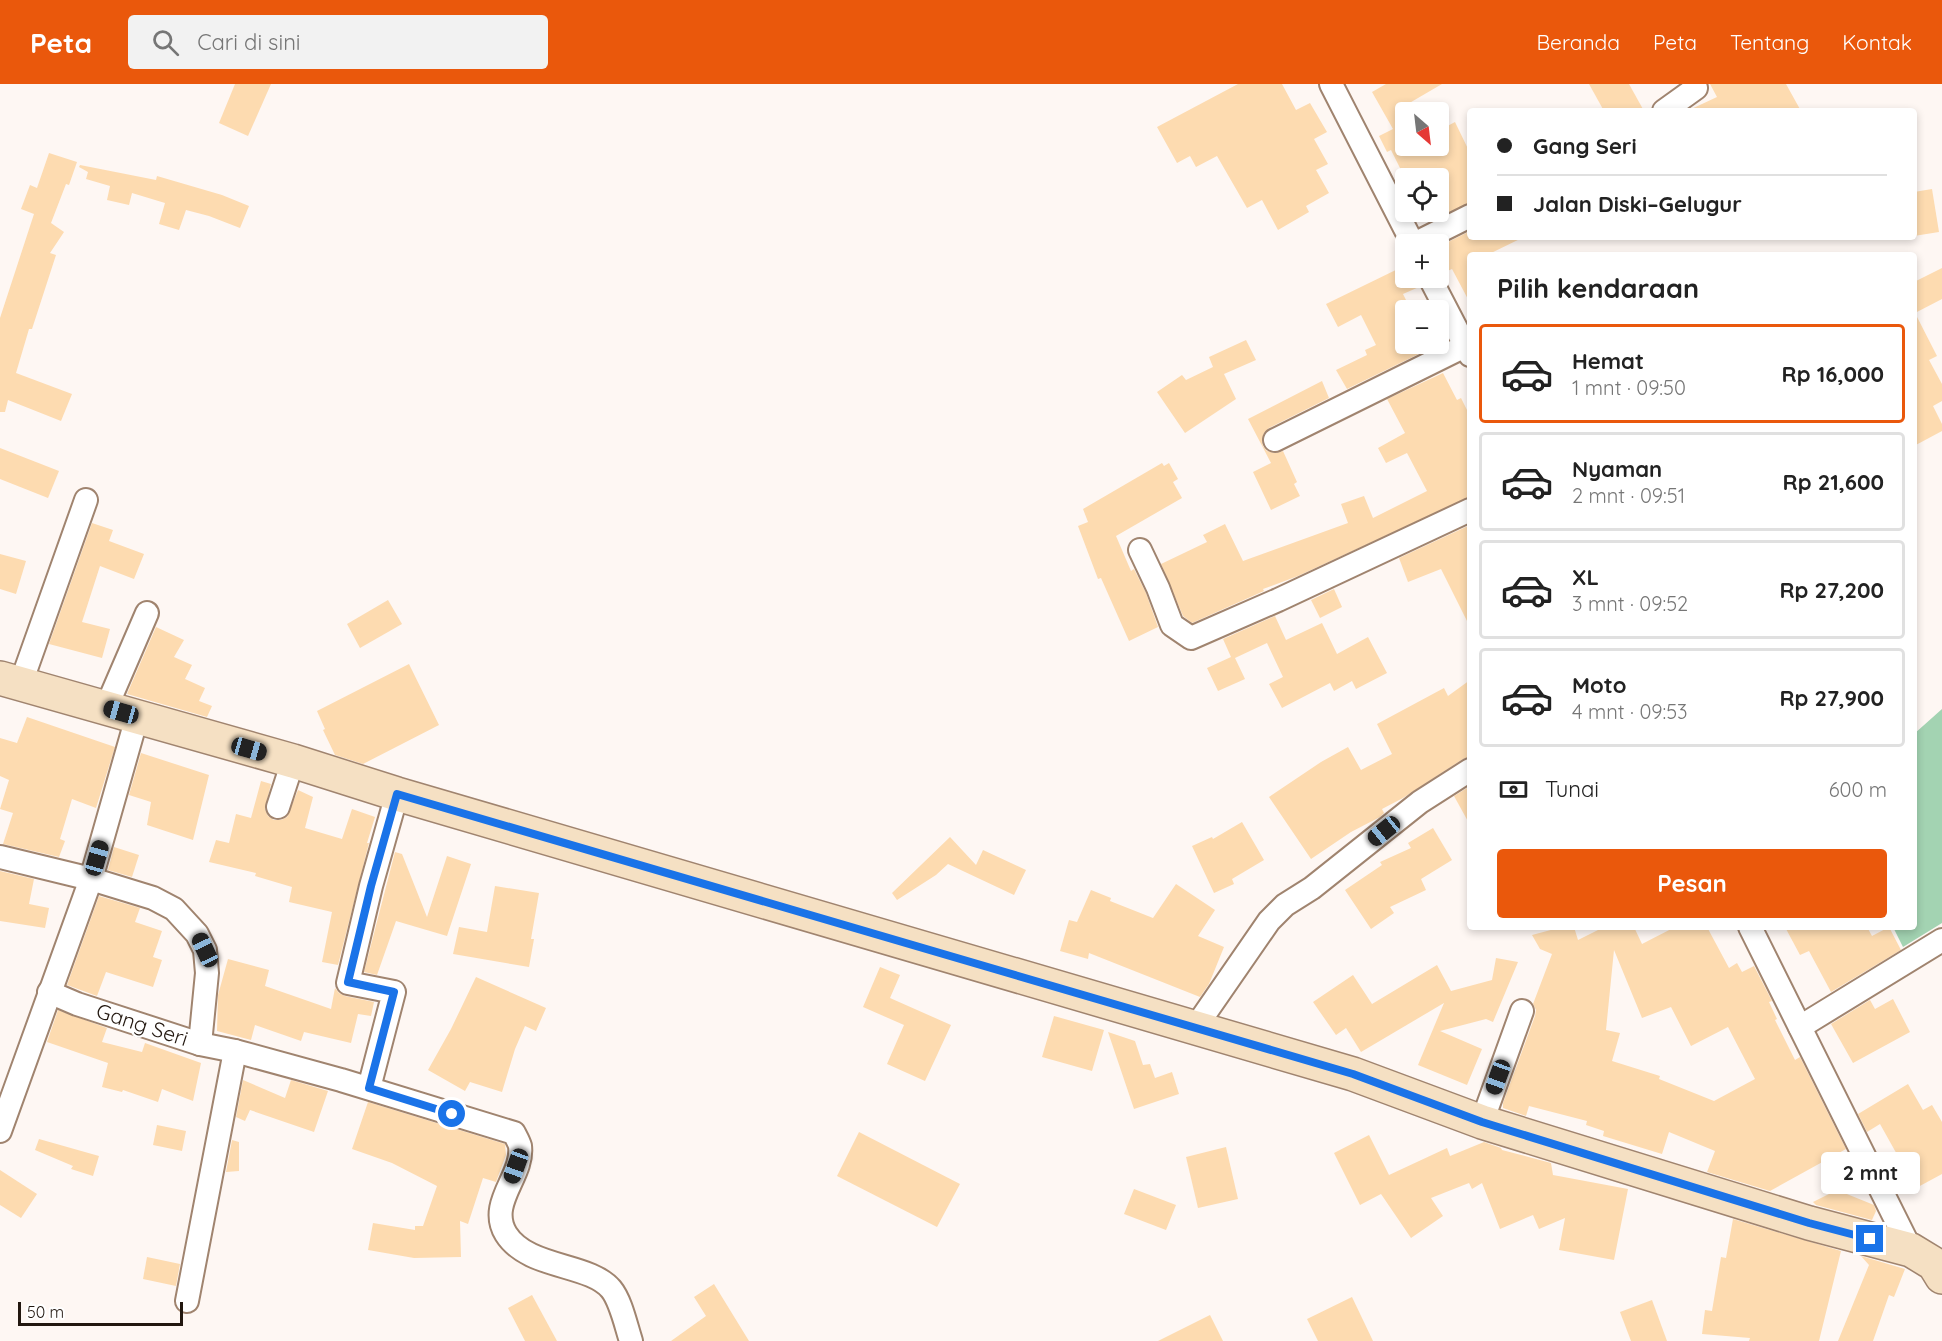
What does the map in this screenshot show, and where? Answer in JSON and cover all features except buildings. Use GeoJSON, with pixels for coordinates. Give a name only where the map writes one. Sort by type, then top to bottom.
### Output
{"type":"FeatureCollection","features":[{"type":"Feature","properties":{"kind":"main road"},"geometry":{"type":"LineString","coordinates":[[10,681],[293,761],[397,794],[1353,1074],[1482,1122],[1932,1263]]}},
{"type":"Feature","properties":{"kind":"street"},"geometry":{"type":"LineString","coordinates":[[1331,84],[1409,234]]}},
{"type":"Feature","properties":{"kind":"street"},"geometry":{"type":"LineString","coordinates":[[1668,108],[1696,87]]}},
{"type":"Feature","properties":{"kind":"street"},"geometry":{"type":"LineString","coordinates":[[1434,234],[1467,218]]}},
{"type":"Feature","properties":{"kind":"street"},"geometry":{"type":"LineString","coordinates":[[1275,440],[1467,351],[1435,288]]}},
{"type":"Feature","properties":{"kind":"street"},"geometry":{"type":"LineString","coordinates":[[10,681],[86,500]]}},
{"type":"Feature","properties":{"kind":"street"},"geometry":{"type":"LineString","coordinates":[[1140,550],[1172,625],[1191,639],[1467,511]]}},
{"type":"Feature","properties":{"kind":"street"},"geometry":{"type":"LineString","coordinates":[[106,708],[147,613]]}},
{"type":"Feature","properties":{"kind":"street"},"geometry":{"type":"LineString","coordinates":[[0,1131],[6,1096],[49,992],[91,879],[137,717]]}},
{"type":"Feature","properties":{"kind":"street"},"geometry":{"type":"LineString","coordinates":[[278,807],[293,761]]}},
{"type":"Feature","properties":{"kind":"street"},"geometry":{"type":"LineString","coordinates":[[1195,1028],[1269,921],[1285,905],[1312,888],[1420,802],[1467,772]]}},
{"type":"Feature","properties":{"kind":"street"},"geometry":{"type":"LineString","coordinates":[[369,1088],[394,992],[348,982],[371,886],[397,794]]}},
{"type":"Feature","properties":{"kind":"street"},"geometry":{"type":"LineString","coordinates":[[0,857],[91,879],[153,898],[174,909],[197,934],[205,950],[207,973],[200,1044]]}},
{"type":"Feature","properties":{"kind":"street"},"geometry":{"type":"LineString","coordinates":[[1752,930],[1800,1027],[1932,1263]]}},
{"type":"Feature","properties":{"kind":"street"},"geometry":{"type":"LineString","coordinates":[[1800,1027],[1942,940]]}},
{"type":"Feature","properties":{"kind":"street","name":"Gang Seri"},"geometry":{"type":"LineString","coordinates":[[49,992],[76,1004],[200,1044],[235,1051],[369,1088],[514,1133],[520,1145],[516,1166],[500,1209],[504,1231],[516,1246],[532,1256],[597,1279],[610,1288],[631,1341]]}},
{"type":"Feature","properties":{"kind":"street"},"geometry":{"type":"LineString","coordinates":[[1482,1122],[1522,1011]]}},
{"type":"Feature","properties":{"kind":"street"},"geometry":{"type":"LineString","coordinates":[[188,1301],[235,1051]]}},
{"type":"Feature","properties":{"kind":"green space"},"geometry":{"type":"Polygon","coordinates":[[[1942,709],[1942,923],[1903,947],[1894,930],[1917,930],[1917,731],[1942,709]]]}},
{"type":"Feature","properties":{"kind":"route"},"geometry":{"type":"LineString","coordinates":[[452,1114],[369,1088],[394,992],[348,982],[371,886],[397,794],[1353,1074],[1482,1122],[1809,1223],[1870,1239]]}}]}
